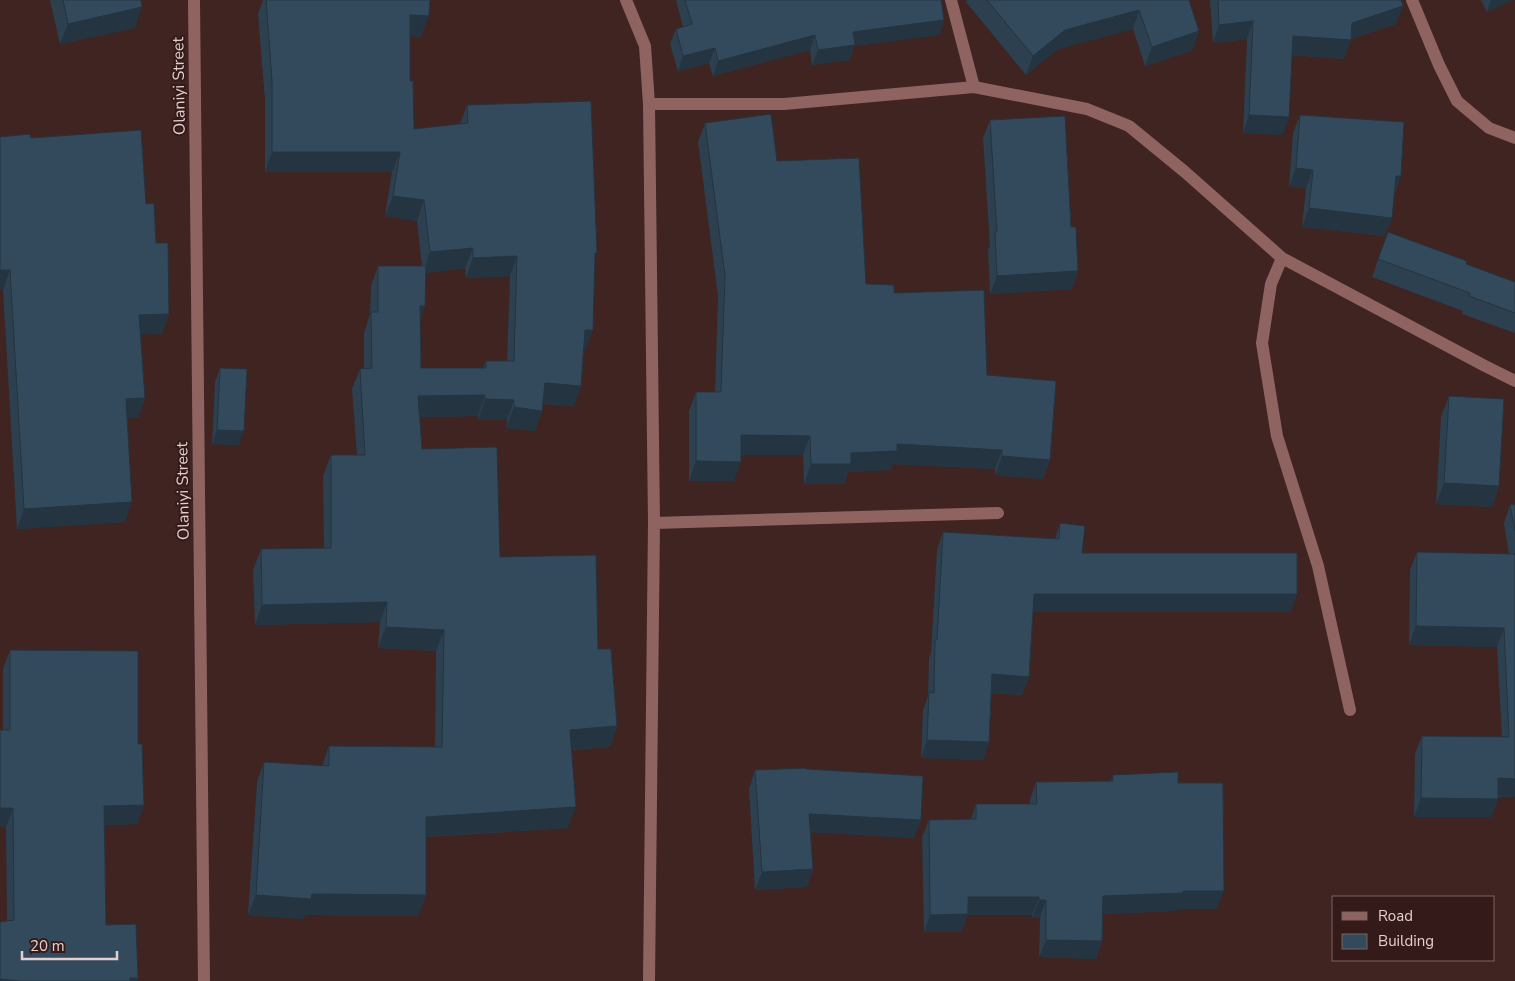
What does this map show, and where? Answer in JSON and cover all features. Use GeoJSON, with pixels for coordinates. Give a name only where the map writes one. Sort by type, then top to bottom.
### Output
{"type":"FeatureCollection","features":[{"type":"Feature","properties":{"kind":"street","name":"Olaniyi Street"},"geometry":{"type":"LineString","coordinates":[[194,0],[204,981]]}},
{"type":"Feature","properties":{"kind":"street"},"geometry":{"type":"LineString","coordinates":[[626,0],[645,46],[649,104],[654,523],[649,981]]}},
{"type":"Feature","properties":{"kind":"street"},"geometry":{"type":"LineString","coordinates":[[951,0],[974,87]]}},
{"type":"Feature","properties":{"kind":"street"},"geometry":{"type":"LineString","coordinates":[[1412,0],[1439,65],[1457,101],[1489,128],[1515,138]]}},
{"type":"Feature","properties":{"kind":"street"},"geometry":{"type":"LineString","coordinates":[[649,104],[784,104],[974,87],[1087,108],[1129,126],[1185,172],[1282,258],[1515,381]]}},
{"type":"Feature","properties":{"kind":"street"},"geometry":{"type":"LineString","coordinates":[[1282,258],[1271,284],[1262,343],[1277,436],[1318,566],[1350,710]]}},
{"type":"Feature","properties":{"kind":"street"},"geometry":{"type":"LineString","coordinates":[[654,523],[998,513]]}},
{"type":"Feature","properties":{"kind":"building"},"geometry":{"type":"Polygon","coordinates":[[[63,0],[141,0],[142,7],[68,24],[63,0]]]}},
{"type":"Feature","properties":{"kind":"building"},"geometry":{"type":"Polygon","coordinates":[[[266,0],[430,0],[429,16],[410,15],[410,81],[413,81],[414,129],[468,123],[467,105],[591,101],[597,253],[595,253],[593,330],[585,330],[581,386],[545,383],[542,411],[514,407],[514,400],[485,399],[485,395],[418,396],[422,449],[497,447],[500,557],[596,555],[598,649],[611,649],[617,726],[570,730],[576,807],[426,817],[426,895],[312,894],[311,899],[256,895],[264,762],[329,766],[329,746],[442,747],[444,630],[386,627],[387,602],[262,605],[261,549],[331,548],[331,455],[365,455],[360,369],[372,368],[371,312],[378,312],[378,266],[426,266],[425,306],[420,306],[421,368],[486,368],[486,361],[514,361],[517,256],[473,258],[473,248],[430,252],[424,200],[393,196],[400,152],[272,152],[272,80],[266,0]]]}},
{"type":"Feature","properties":{"kind":"building"},"geometry":{"type":"Polygon","coordinates":[[[685,0],[941,0],[944,20],[853,32],[855,45],[818,50],[815,35],[718,61],[715,48],[683,56],[676,29],[692,24],[685,0]]]}},
{"type":"Feature","properties":{"kind":"building"},"geometry":{"type":"Polygon","coordinates":[[[987,0],[1189,0],[1199,31],[1152,47],[1139,10],[1065,30],[1033,56],[987,0]]]}},
{"type":"Feature","properties":{"kind":"building"},"geometry":{"type":"Polygon","coordinates":[[[1218,0],[1401,0],[1403,6],[1352,23],[1351,40],[1293,36],[1289,117],[1249,115],[1253,21],[1219,25],[1218,0]]]}},
{"type":"Feature","properties":{"kind":"building"},"geometry":{"type":"Polygon","coordinates":[[[771,114],[777,161],[859,158],[866,284],[894,285],[894,293],[984,290],[987,375],[1056,381],[1050,460],[1002,456],[1002,450],[897,444],[897,451],[851,453],[851,464],[811,464],[810,436],[741,435],[741,462],[696,461],[696,392],[721,392],[725,276],[705,123],[771,114]]]}},
{"type":"Feature","properties":{"kind":"building"},"geometry":{"type":"Polygon","coordinates":[[[1300,115],[1404,122],[1401,176],[1396,176],[1392,218],[1309,208],[1313,170],[1296,168],[1300,115]]]}},
{"type":"Feature","properties":{"kind":"building"},"geometry":{"type":"Polygon","coordinates":[[[1065,116],[1071,227],[1076,227],[1078,271],[997,276],[995,232],[997,232],[990,120],[1065,116]]]}},
{"type":"Feature","properties":{"kind":"building"},"geometry":{"type":"Polygon","coordinates":[[[141,130],[146,204],[154,203],[156,243],[168,243],[169,314],[139,315],[145,398],[126,399],[132,502],[24,509],[10,270],[0,270],[0,137],[30,134],[31,138],[141,130]]]}},
{"type":"Feature","properties":{"kind":"building"},"geometry":{"type":"Polygon","coordinates":[[[1388,232],[1467,261],[1466,264],[1515,282],[1515,313],[1469,296],[1470,293],[1378,259],[1388,232]]]}},
{"type":"Feature","properties":{"kind":"building"},"geometry":{"type":"Polygon","coordinates":[[[220,368],[247,369],[244,431],[217,430],[220,368]]]}},
{"type":"Feature","properties":{"kind":"building"},"geometry":{"type":"Polygon","coordinates":[[[1449,396],[1504,399],[1499,486],[1444,483],[1449,396]]]}},
{"type":"Feature","properties":{"kind":"building"},"geometry":{"type":"Polygon","coordinates":[[[1515,504],[1515,531],[1510,505],[1515,504]]]}},
{"type":"Feature","properties":{"kind":"building"},"geometry":{"type":"Polygon","coordinates":[[[1060,523],[1085,526],[1082,553],[1297,553],[1297,594],[1034,594],[1029,677],[992,674],[989,742],[927,740],[929,692],[934,693],[935,640],[937,640],[943,532],[1059,539],[1060,523]]]}},
{"type":"Feature","properties":{"kind":"building"},"geometry":{"type":"Polygon","coordinates":[[[1417,552],[1515,554],[1515,779],[1498,778],[1498,799],[1421,798],[1422,736],[1509,737],[1504,628],[1416,626],[1417,552]]]}},
{"type":"Feature","properties":{"kind":"building"},"geometry":{"type":"Polygon","coordinates":[[[10,650],[138,651],[138,744],[142,744],[144,805],[104,806],[106,925],[136,924],[138,978],[130,978],[130,981],[20,981],[0,979],[0,922],[14,920],[13,808],[0,808],[0,730],[10,730],[10,650]]]}},
{"type":"Feature","properties":{"kind":"building"},"geometry":{"type":"Polygon","coordinates":[[[806,768],[923,776],[921,820],[809,814],[813,869],[762,872],[755,770],[806,768]]]}},
{"type":"Feature","properties":{"kind":"building"},"geometry":{"type":"Polygon","coordinates":[[[1178,772],[1178,783],[1223,783],[1224,891],[1183,891],[1183,893],[1103,896],[1102,941],[1046,940],[1046,900],[1039,900],[1039,897],[968,897],[968,914],[930,915],[929,820],[976,819],[976,804],[1037,804],[1036,782],[1113,781],[1113,775],[1178,772]]]}}]}
